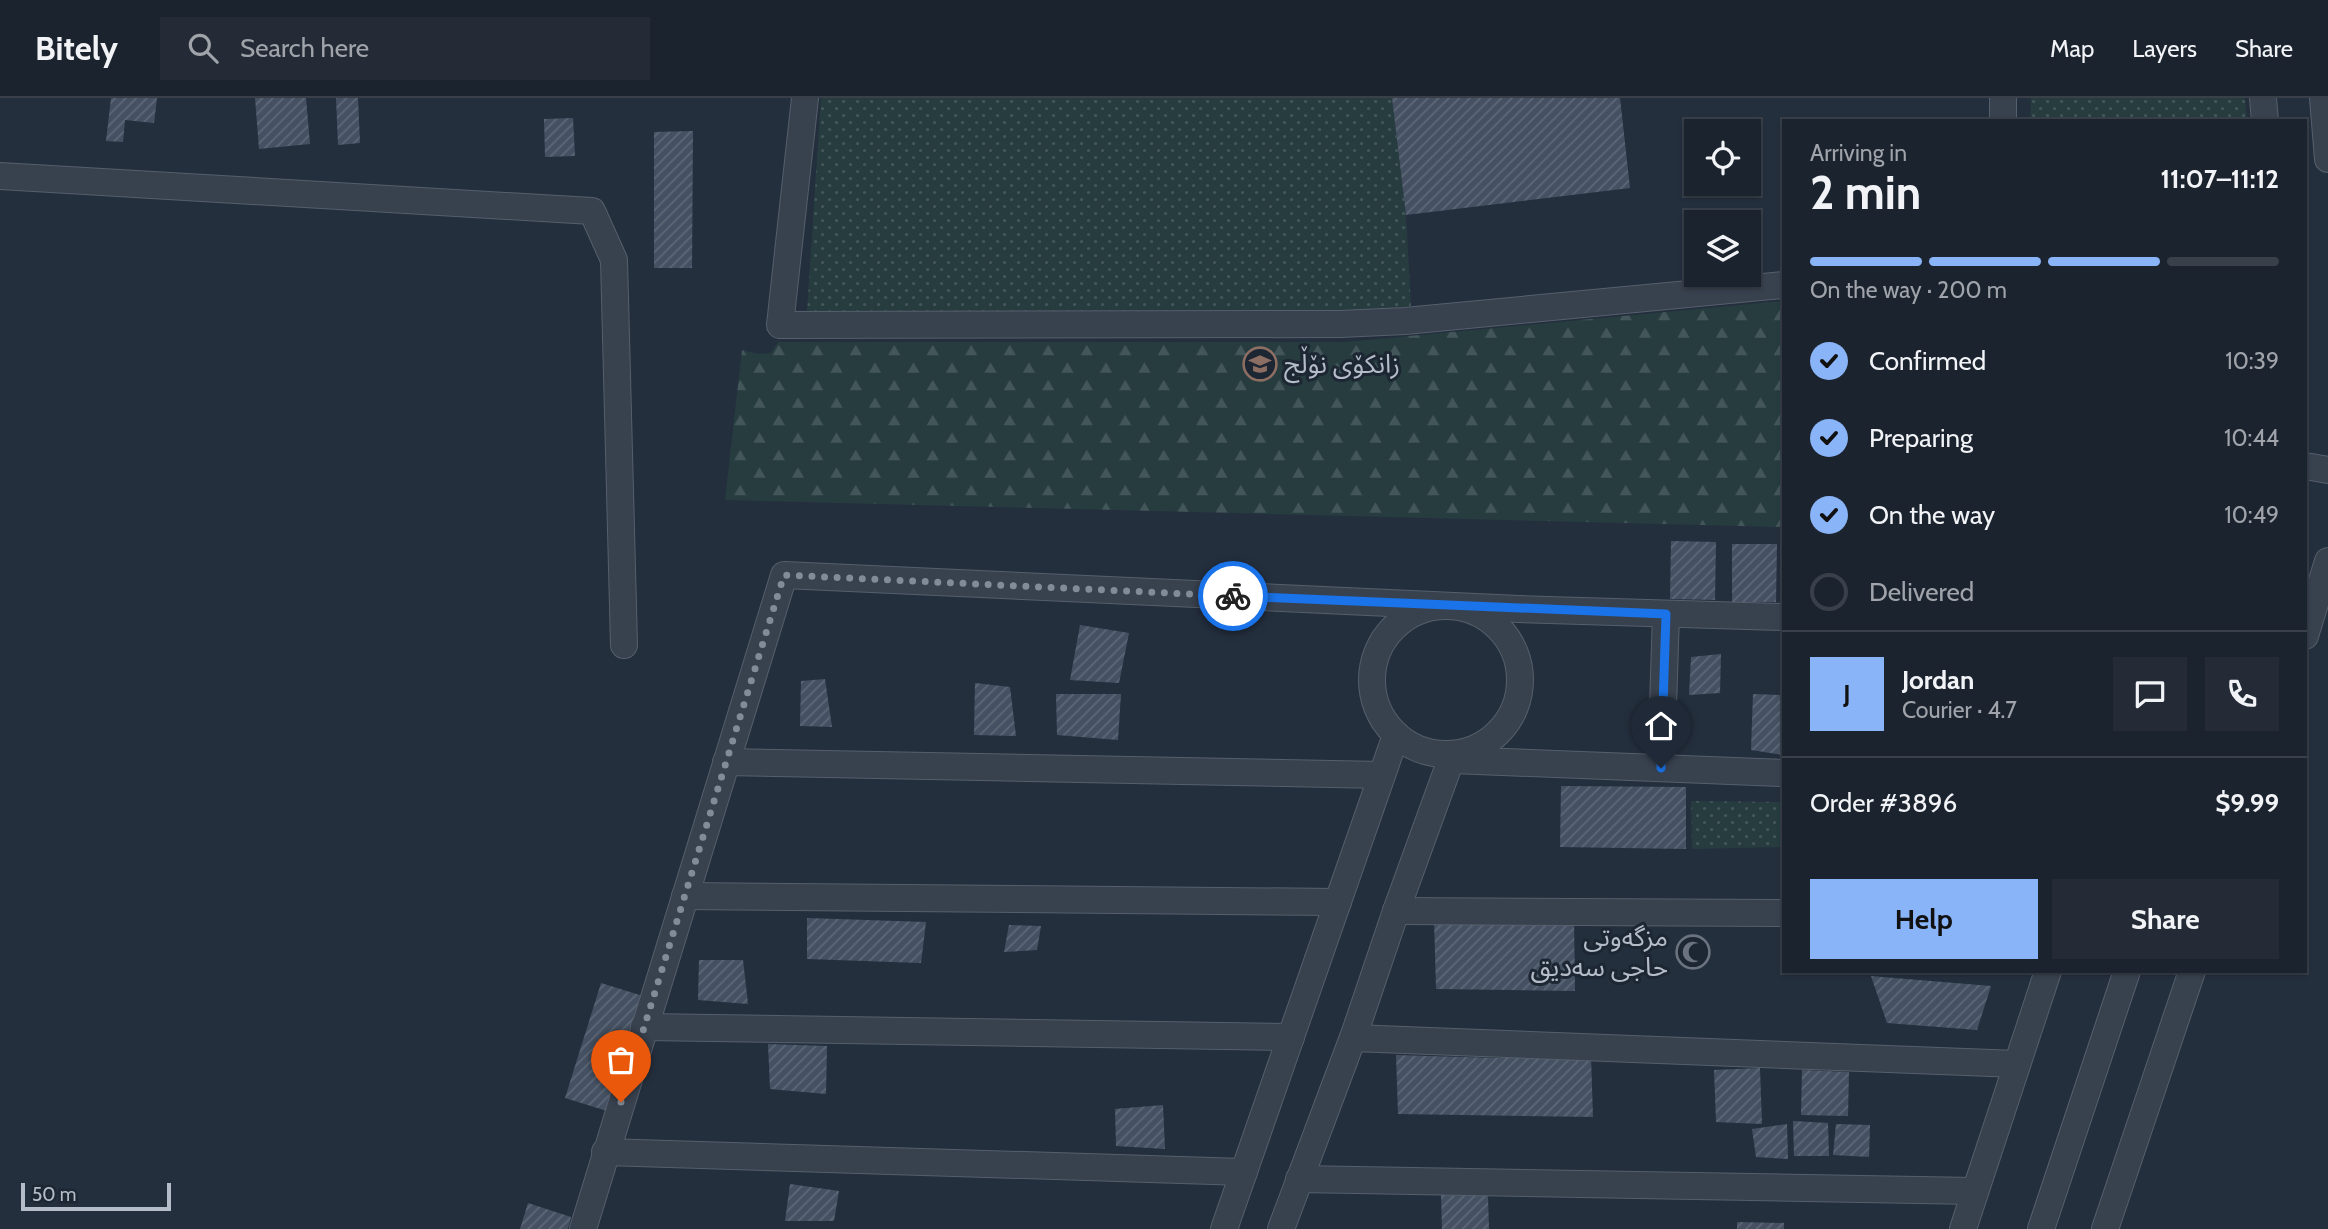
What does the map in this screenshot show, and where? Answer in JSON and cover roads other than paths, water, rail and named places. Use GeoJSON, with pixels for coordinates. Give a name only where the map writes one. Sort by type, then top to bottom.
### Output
{"type":"FeatureCollection","features":[{"type":"Feature","properties":{"kind":"street"},"geometry":{"type":"LineString","coordinates":[[805,98],[780,325],[1340,324],[1405,321],[1782,285]]}},
{"type":"Feature","properties":{"kind":"street"},"geometry":{"type":"LineString","coordinates":[[2003,98],[2003,119]]}},
{"type":"Feature","properties":{"kind":"street"},"geometry":{"type":"LineString","coordinates":[[2263,98],[2265,119]]}},
{"type":"Feature","properties":{"kind":"street"},"geometry":{"type":"LineString","coordinates":[[2323,98],[2328,159]]}},
{"type":"Feature","properties":{"kind":"street"},"geometry":{"type":"LineString","coordinates":[[0,176],[592,211],[614,260],[624,645]]}},
{"type":"Feature","properties":{"kind":"street"},"geometry":{"type":"LineString","coordinates":[[2307,466],[2328,470]]}},
{"type":"Feature","properties":{"kind":"street"},"geometry":{"type":"LineString","coordinates":[[2307,622],[2311,595],[2328,561]]}},
{"type":"Feature","properties":{"kind":"street"},"geometry":{"type":"LineString","coordinates":[[583,1229],[784,575],[1457,606],[1782,617]]}},
{"type":"Feature","properties":{"kind":"street"},"geometry":{"type":"LineString","coordinates":[[1281,1229],[1353,1038],[1452,757],[1476,748],[1496,734],[1511,716],[1518,694],[1519,670],[1512,647],[1499,628],[1480,614],[1457,606],[1434,606],[1411,614],[1392,628],[1379,648],[1372,670],[1373,694],[1381,716],[1396,735],[1413,747],[1452,757],[1782,773]]}},
{"type":"Feature","properties":{"kind":"street"},"geometry":{"type":"LineString","coordinates":[[1661,768],[1666,614]]}},
{"type":"Feature","properties":{"kind":"street"},"geometry":{"type":"LineString","coordinates":[[1224,1229],[1396,735]]}},
{"type":"Feature","properties":{"kind":"street"},"geometry":{"type":"LineString","coordinates":[[726,762],[1382,775]]}},
{"type":"Feature","properties":{"kind":"street"},"geometry":{"type":"LineString","coordinates":[[685,896],[1338,902]]}},
{"type":"Feature","properties":{"kind":"street"},"geometry":{"type":"LineString","coordinates":[[1396,911],[1782,913]]}},
{"type":"Feature","properties":{"kind":"street"},"geometry":{"type":"LineString","coordinates":[[1963,1229],[2047,973]]}},
{"type":"Feature","properties":{"kind":"street"},"geometry":{"type":"LineString","coordinates":[[2040,1229],[2126,973]]}},
{"type":"Feature","properties":{"kind":"street"},"geometry":{"type":"LineString","coordinates":[[2105,1229],[2191,973]]}},
{"type":"Feature","properties":{"kind":"street"},"geometry":{"type":"LineString","coordinates":[[644,1027],[1291,1037]]}},
{"type":"Feature","properties":{"kind":"street"},"geometry":{"type":"LineString","coordinates":[[1353,1038],[2017,1063]]}},
{"type":"Feature","properties":{"kind":"street"},"geometry":{"type":"LineString","coordinates":[[606,1152],[1244,1172]]}},
{"type":"Feature","properties":{"kind":"street"},"geometry":{"type":"LineString","coordinates":[[1299,1179],[1974,1191]]}},
{"type":"Feature","properties":{"kind":"place","name":"زانکۆی نۆڵج"},"geometry":{"type":"Point","coordinates":[1260,364]}},
{"type":"Feature","properties":{"kind":"place","name":"مزگەوتی حاجی سەدیق"},"geometry":{"type":"Point","coordinates":[1693,952]}}]}
